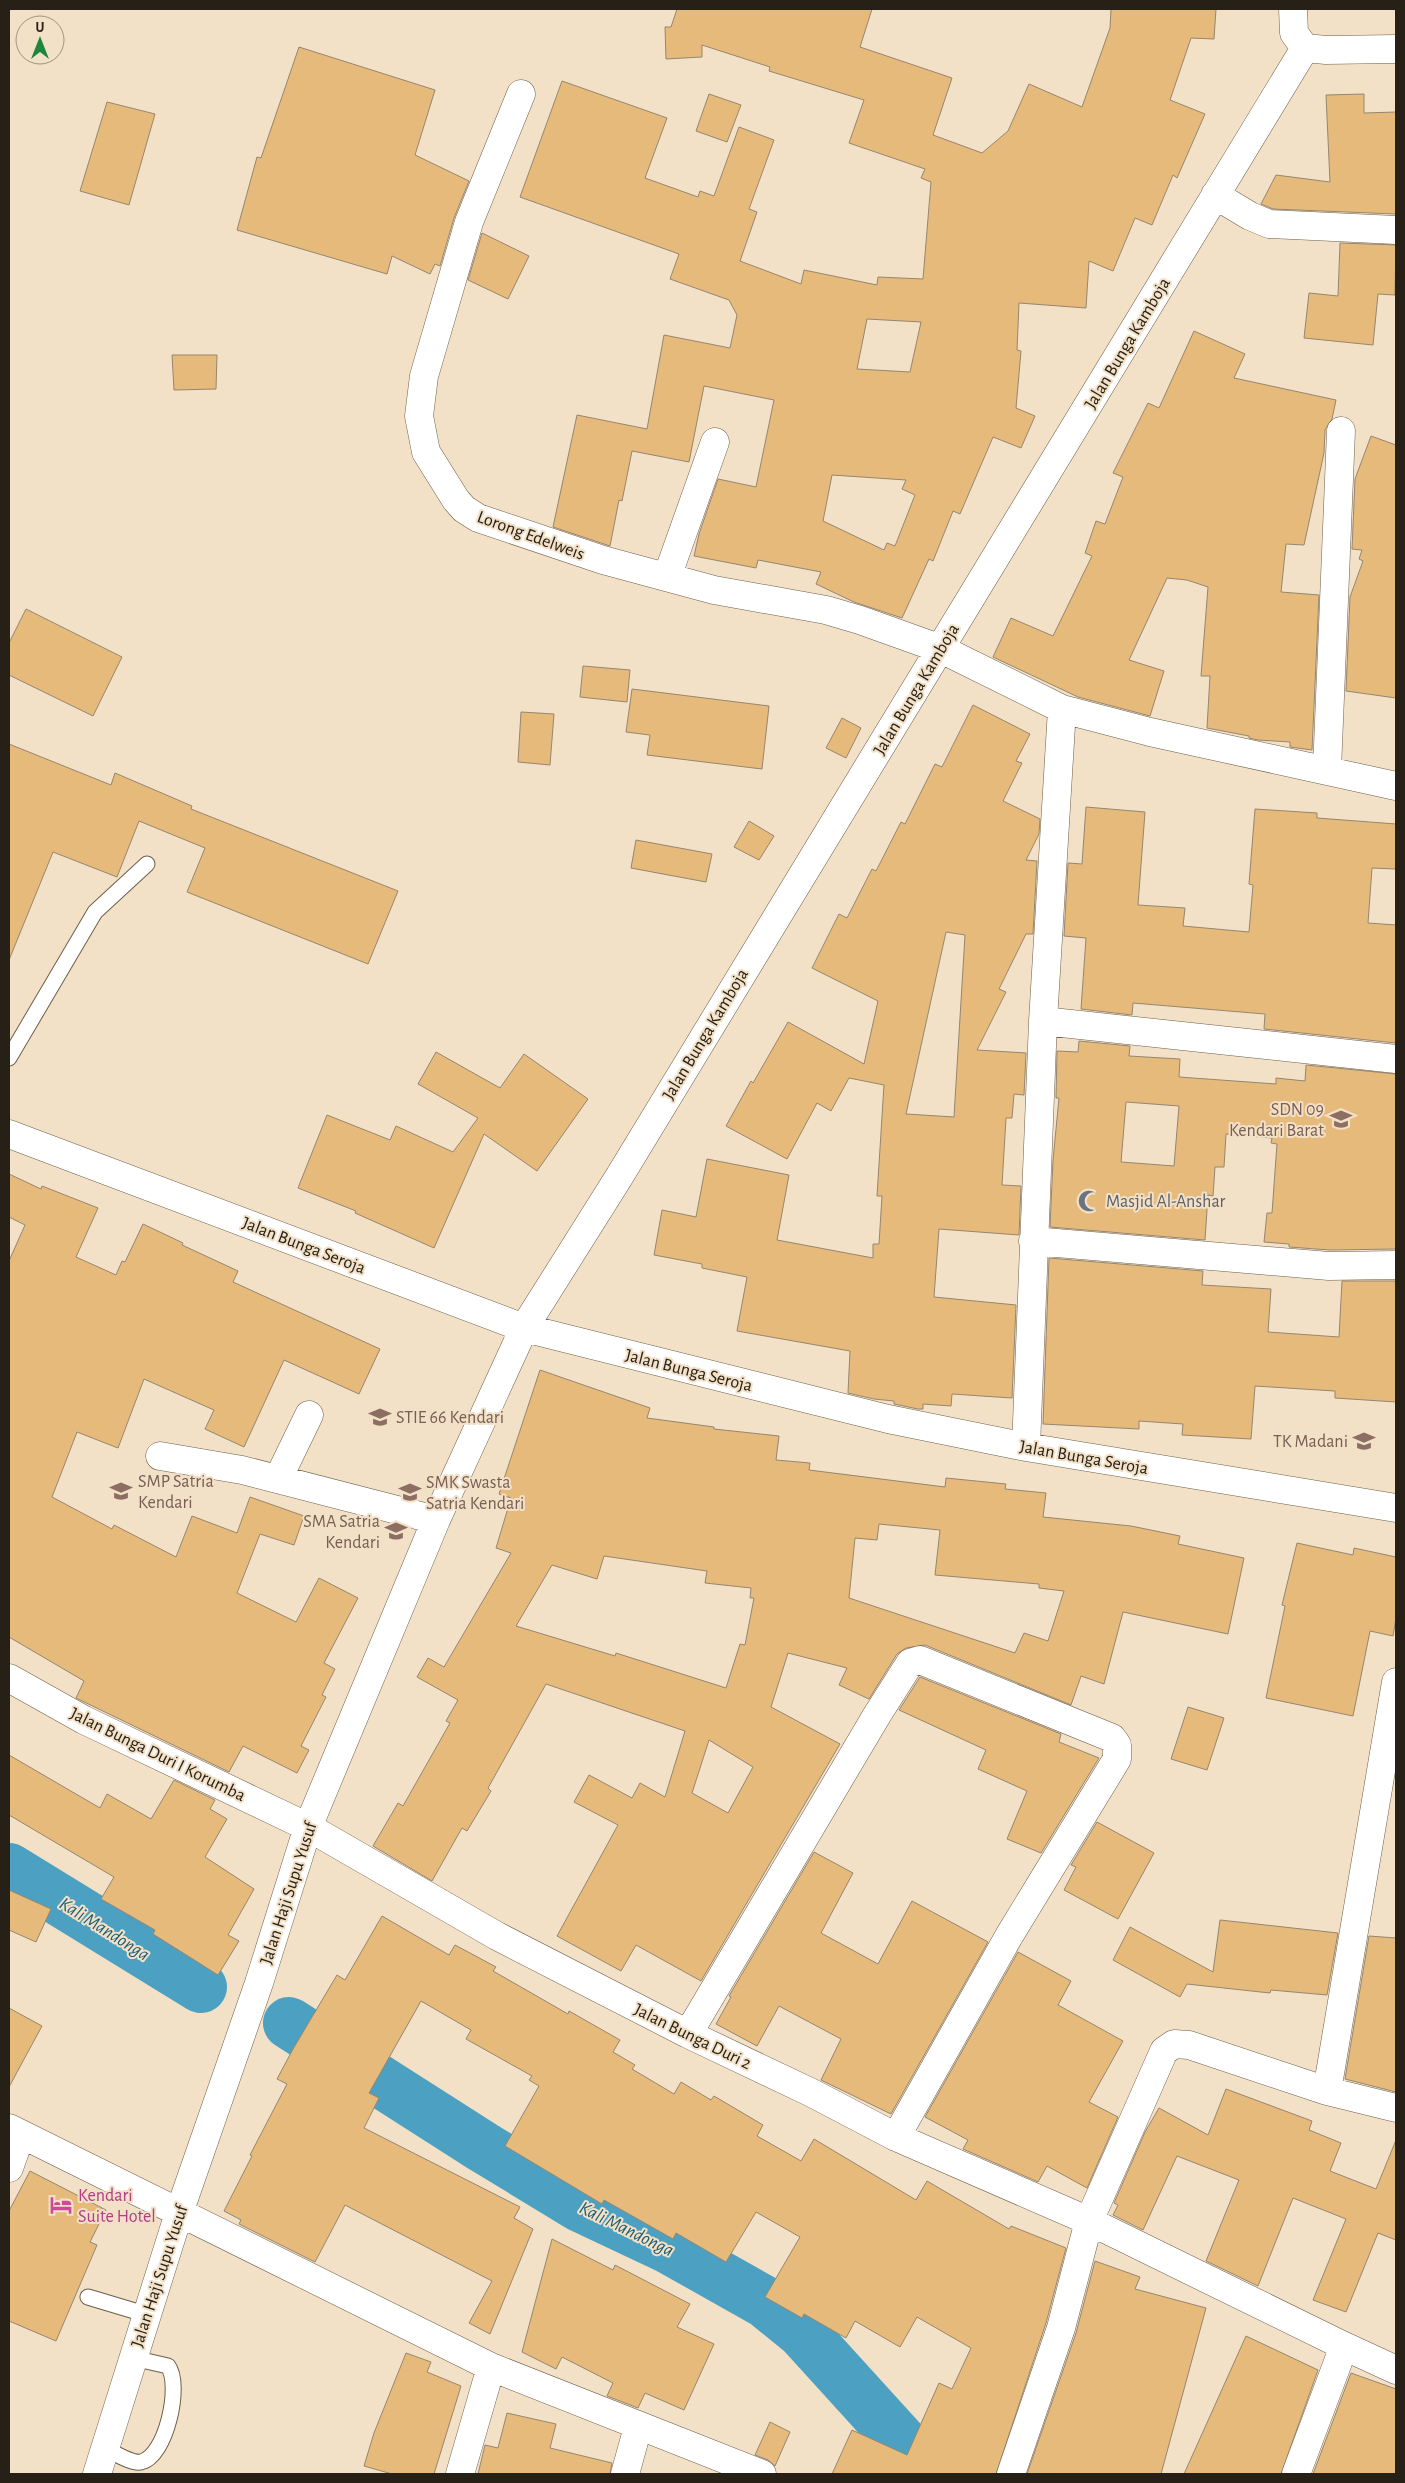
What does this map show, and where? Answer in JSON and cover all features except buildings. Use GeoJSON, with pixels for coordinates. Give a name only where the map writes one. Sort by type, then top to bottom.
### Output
{"type":"FeatureCollection","features":[{"type":"Feature","properties":{"kind":"street"},"geometry":{"type":"LineString","coordinates":[[1293,9],[1294,33],[1305,48],[1326,50],[1396,49]]}},
{"type":"Feature","properties":{"kind":"street","name":"Jalan Bunga Kamboja"},"geometry":{"type":"LineString","coordinates":[[524,1328],[630,1160],[1305,48]]}},
{"type":"Feature","properties":{"kind":"street","name":"Lorong Edelweis"},"geometry":{"type":"LineString","coordinates":[[521,94],[469,222],[424,376],[419,416],[426,452],[464,510],[478,518],[603,560],[714,590],[826,610],[941,649],[1062,709],[1132,728],[1396,786]]}},
{"type":"Feature","properties":{"kind":"street"},"geometry":{"type":"LineString","coordinates":[[1215,195],[1250,216],[1269,224],[1396,230]]}},
{"type":"Feature","properties":{"kind":"street"},"geometry":{"type":"LineString","coordinates":[[1327,770],[1341,431]]}},
{"type":"Feature","properties":{"kind":"street"},"geometry":{"type":"LineString","coordinates":[[667,577],[715,442]]}},
{"type":"Feature","properties":{"kind":"street"},"geometry":{"type":"LineString","coordinates":[[1026,1447],[1043,1021],[1062,709]]}},
{"type":"Feature","properties":{"kind":"street"},"geometry":{"type":"LineString","coordinates":[[1043,1021],[1396,1059]]}},
{"type":"Feature","properties":{"kind":"street","name":"Jalan Bunga Seroja"},"geometry":{"type":"LineString","coordinates":[[9,1134],[524,1328],[888,1420],[1026,1447],[1396,1508]]}},
{"type":"Feature","properties":{"kind":"street"},"geometry":{"type":"LineString","coordinates":[[1033,1241],[1329,1266],[1396,1265]]}},
{"type":"Feature","properties":{"kind":"street","name":"Jalan Haji Supu Yusuf"},"geometry":{"type":"LineString","coordinates":[[97,2474],[179,2213],[259,1983],[308,1827],[436,1520],[524,1328]]}},
{"type":"Feature","properties":{"kind":"street"},"geometry":{"type":"LineString","coordinates":[[278,1479],[309,1415]]}},
{"type":"Feature","properties":{"kind":"street"},"geometry":{"type":"LineString","coordinates":[[160,1456],[242,1470],[436,1520]]}},
{"type":"Feature","properties":{"kind":"street"},"geometry":{"type":"LineString","coordinates":[[688,2034],[877,1714],[906,1669],[915,1660],[920,1660],[1112,1738],[1117,1745],[1117,1760],[1009,1936],[896,2137]]}},
{"type":"Feature","properties":{"kind":"street","name":"Jalan Bunga Duri I Korumba"},"geometry":{"type":"LineString","coordinates":[[9,1678],[84,1720],[308,1827]]}},
{"type":"Feature","properties":{"kind":"street"},"geometry":{"type":"LineString","coordinates":[[1327,2091],[1396,1682]]}},
{"type":"Feature","properties":{"kind":"street","name":"Jalan Bunga Duri 2"},"geometry":{"type":"LineString","coordinates":[[308,1827],[497,1936],[688,2034],[812,2093],[896,2137],[1089,2221],[1396,2370]]}},
{"type":"Feature","properties":{"kind":"street"},"geometry":{"type":"LineString","coordinates":[[1011,2474],[1061,2328],[1089,2221],[1164,2051],[1170,2045],[1189,2045],[1327,2091],[1396,2108]]}},
{"type":"Feature","properties":{"kind":"street"},"geometry":{"type":"LineString","coordinates":[[9,2168],[15,2131],[491,2367],[762,2474]]}},
{"type":"Feature","properties":{"kind":"street"},"geometry":{"type":"LineString","coordinates":[[1296,2474],[1344,2346]]}},
{"type":"Feature","properties":{"kind":"street"},"geometry":{"type":"LineString","coordinates":[[460,2474],[491,2367]]}},
{"type":"Feature","properties":{"kind":"street"},"geometry":{"type":"LineString","coordinates":[[625,2474],[638,2426]]}},
{"type":"Feature","properties":{"kind":"lane"},"geometry":{"type":"LineString","coordinates":[[9,1058],[96,912],[147,864]]}},
{"type":"Feature","properties":{"kind":"lane"},"geometry":{"type":"LineString","coordinates":[[88,2297],[148,2315]]}},
{"type":"Feature","properties":{"kind":"lane"},"geometry":{"type":"LineString","coordinates":[[106,2449],[138,2462],[144,2462],[154,2453],[165,2432],[175,2387],[171,2370],[168,2366],[133,2358]]}},
{"type":"Feature","properties":{"kind":"waterway","name":"Kali Mandonga"},"geometry":{"type":"LineString","coordinates":[[9,1869],[201,1987]]}},
{"type":"Feature","properties":{"kind":"waterway","name":"Kali Mandonga"},"geometry":{"type":"LineString","coordinates":[[289,2023],[483,2147],[580,2206],[669,2248],[765,2302],[802,2332],[931,2474]]}},
{"type":"Feature","properties":{"kind":"place","name":"SDN 09 Kendari Barat"},"geometry":{"type":"Point","coordinates":[1341,1119]}},
{"type":"Feature","properties":{"kind":"place","name":"Masjid Al-Anshar"},"geometry":{"type":"Point","coordinates":[1089,1201]}},
{"type":"Feature","properties":{"kind":"place","name":"STIE 66 Kendari"},"geometry":{"type":"Point","coordinates":[380,1417]}},
{"type":"Feature","properties":{"kind":"place","name":"TK Madani"},"geometry":{"type":"Point","coordinates":[1364,1441]}},
{"type":"Feature","properties":{"kind":"place","name":"SMP Satria Kendari"},"geometry":{"type":"Point","coordinates":[121,1491]}},
{"type":"Feature","properties":{"kind":"place","name":"SMK Swasta Satria Kendari"},"geometry":{"type":"Point","coordinates":[410,1492]}},
{"type":"Feature","properties":{"kind":"place","name":"SMA Satria Kendari"},"geometry":{"type":"Point","coordinates":[396,1531]}},
{"type":"Feature","properties":{"kind":"place","name":"Kendari Suite Hotel"},"geometry":{"type":"Point","coordinates":[61,2205]}}]}
